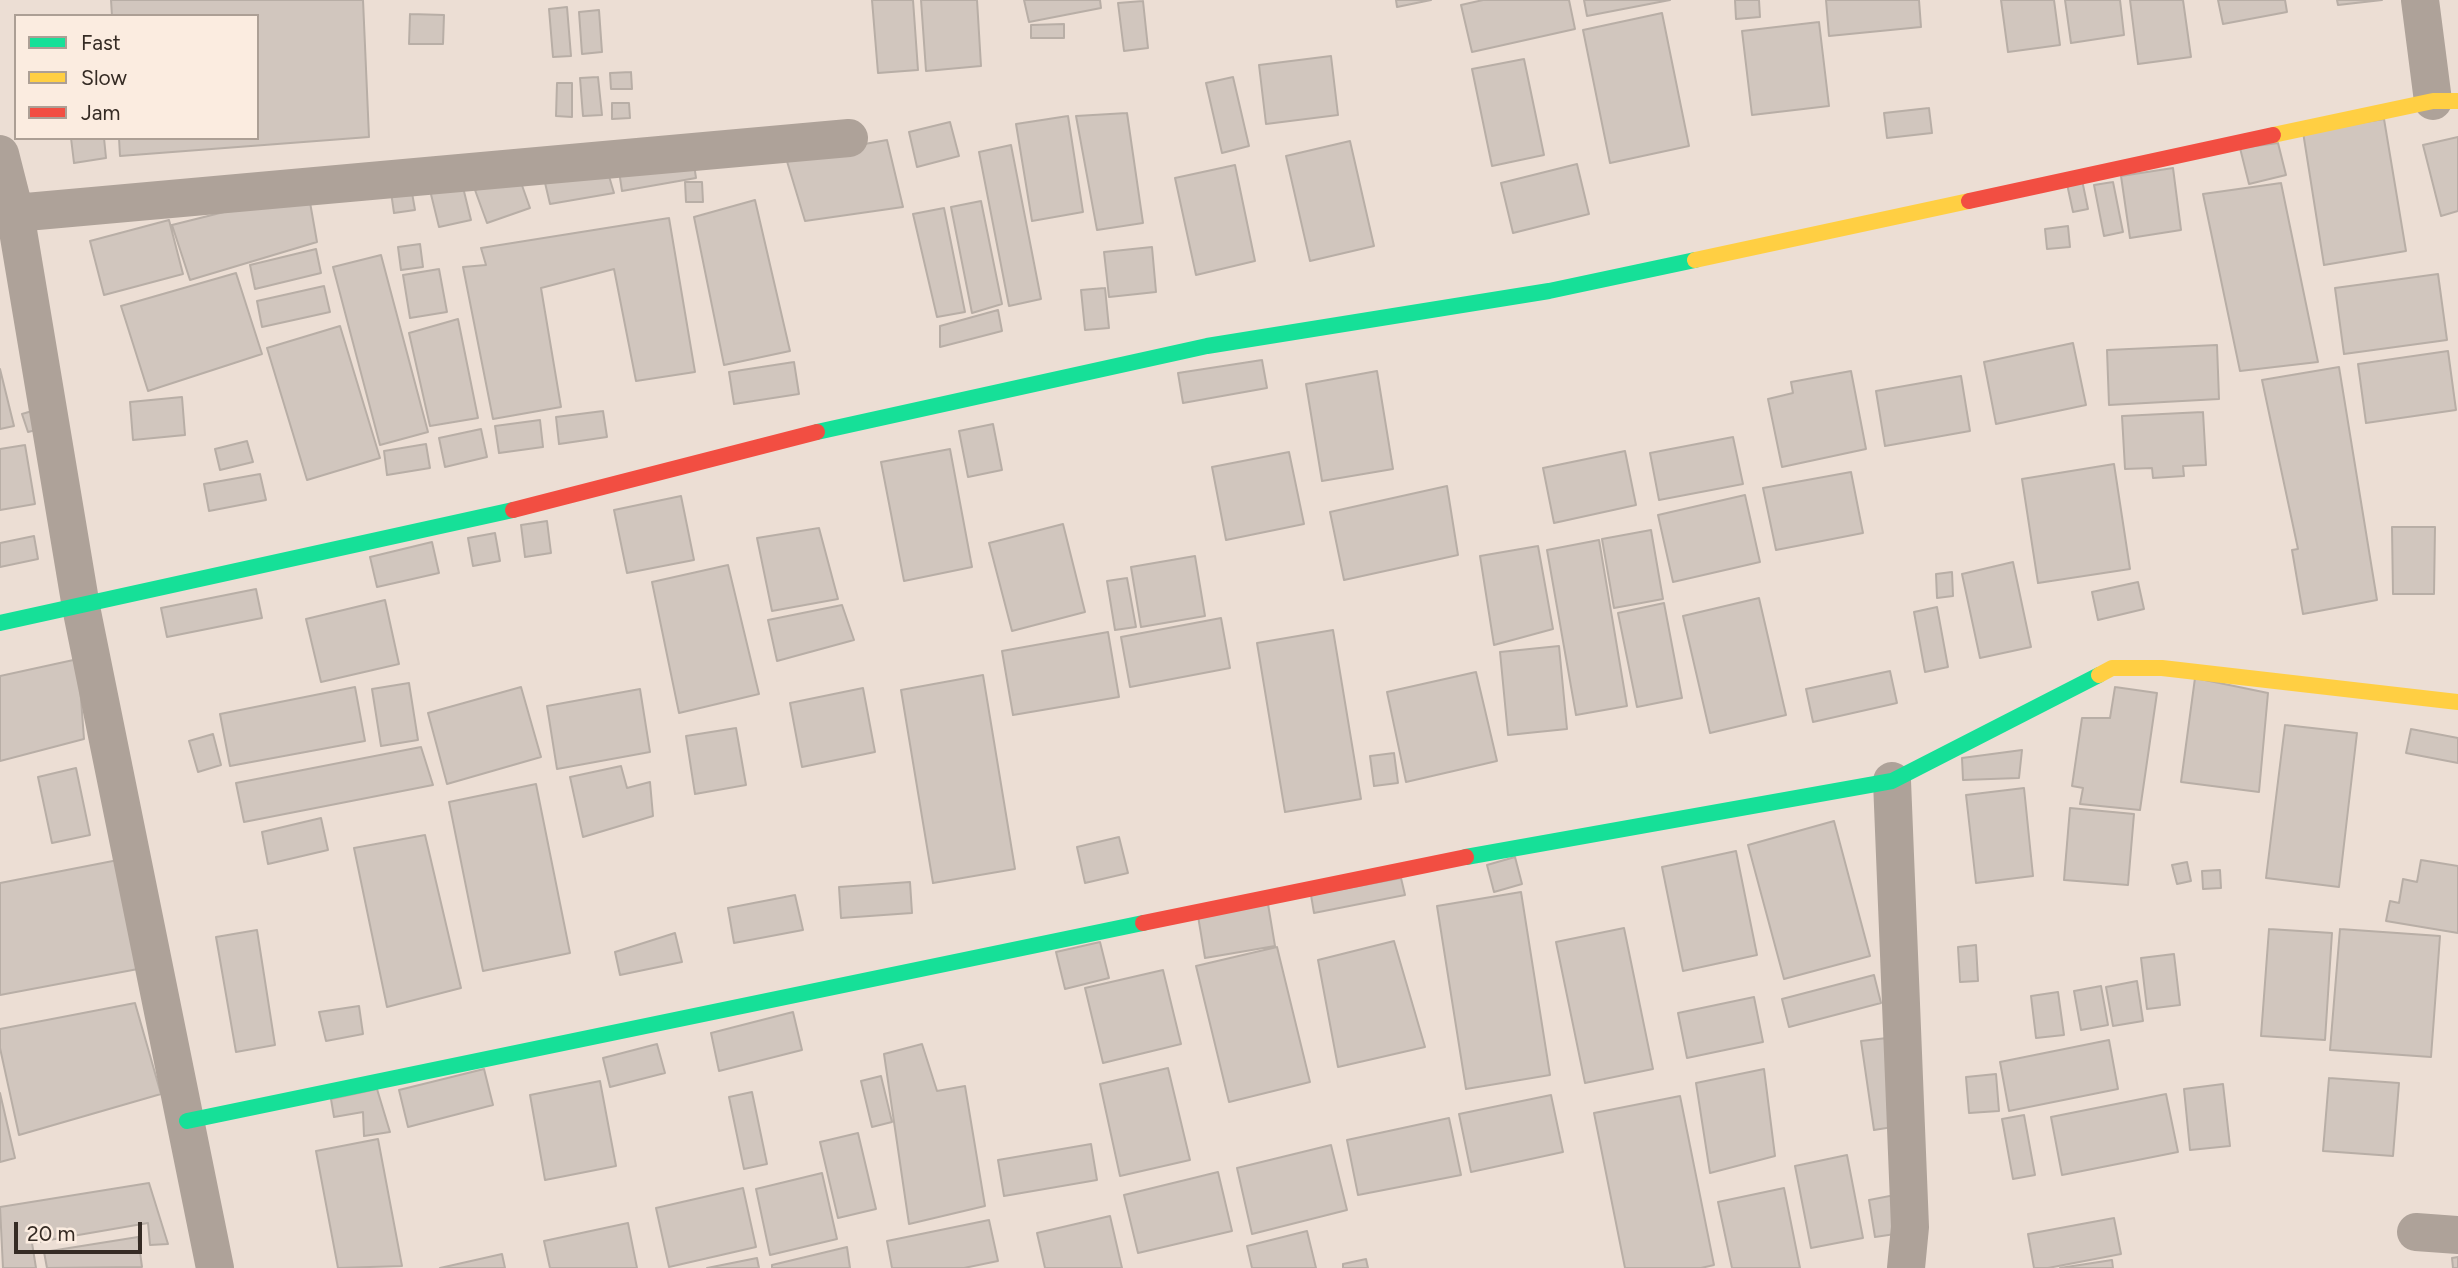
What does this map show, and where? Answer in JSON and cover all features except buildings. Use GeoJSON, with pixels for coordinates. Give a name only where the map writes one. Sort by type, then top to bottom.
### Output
{"type":"FeatureCollection","features":[{"type":"Feature","properties":{"kind":"street"},"geometry":{"type":"LineString","coordinates":[[0,623],[492,515],[838,427],[1207,346],[1549,291],[2446,101],[2420,0]]}},
{"type":"Feature","properties":{"kind":"street"},"geometry":{"type":"LineString","coordinates":[[15,214],[849,138]]}},
{"type":"Feature","properties":{"kind":"street"},"geometry":{"type":"LineString","coordinates":[[0,154],[15,214],[81,607],[215,1268]]}},
{"type":"Feature","properties":{"kind":"street"},"geometry":{"type":"LineString","coordinates":[[187,1121],[1427,865],[1892,781],[2112,668],[2162,668],[2458,702]]}},
{"type":"Feature","properties":{"kind":"street"},"geometry":{"type":"LineString","coordinates":[[1892,781],[1910,1227],[1906,1268]]}},
{"type":"Feature","properties":{"kind":"street"},"geometry":{"type":"LineString","coordinates":[[2416,1232],[2458,1235]]}},
{"type":"Feature","properties":{"kind":"traffic: fast"},"geometry":{"type":"LineString","coordinates":[[817,432],[1207,346],[1549,291],[1695,260]]}},
{"type":"Feature","properties":{"kind":"traffic: fast"},"geometry":{"type":"LineString","coordinates":[[0,623],[513,510]]}},
{"type":"Feature","properties":{"kind":"traffic: fast"},"geometry":{"type":"LineString","coordinates":[[1466,857],[1892,781],[2099,675]]}},
{"type":"Feature","properties":{"kind":"traffic: fast"},"geometry":{"type":"LineString","coordinates":[[187,1121],[1143,923]]}},
{"type":"Feature","properties":{"kind":"traffic: slow"},"geometry":{"type":"LineString","coordinates":[[2273,135],[2433,101],[2458,101]]}},
{"type":"Feature","properties":{"kind":"traffic: slow"},"geometry":{"type":"LineString","coordinates":[[1695,260],[1969,201]]}},
{"type":"Feature","properties":{"kind":"traffic: slow"},"geometry":{"type":"LineString","coordinates":[[2099,675],[2112,668],[2162,668],[2458,702]]}},
{"type":"Feature","properties":{"kind":"traffic: jam"},"geometry":{"type":"LineString","coordinates":[[1969,201],[2273,135]]}},
{"type":"Feature","properties":{"kind":"traffic: jam"},"geometry":{"type":"LineString","coordinates":[[513,510],[817,432]]}},
{"type":"Feature","properties":{"kind":"traffic: jam"},"geometry":{"type":"LineString","coordinates":[[1143,923],[1466,857]]}}]}
